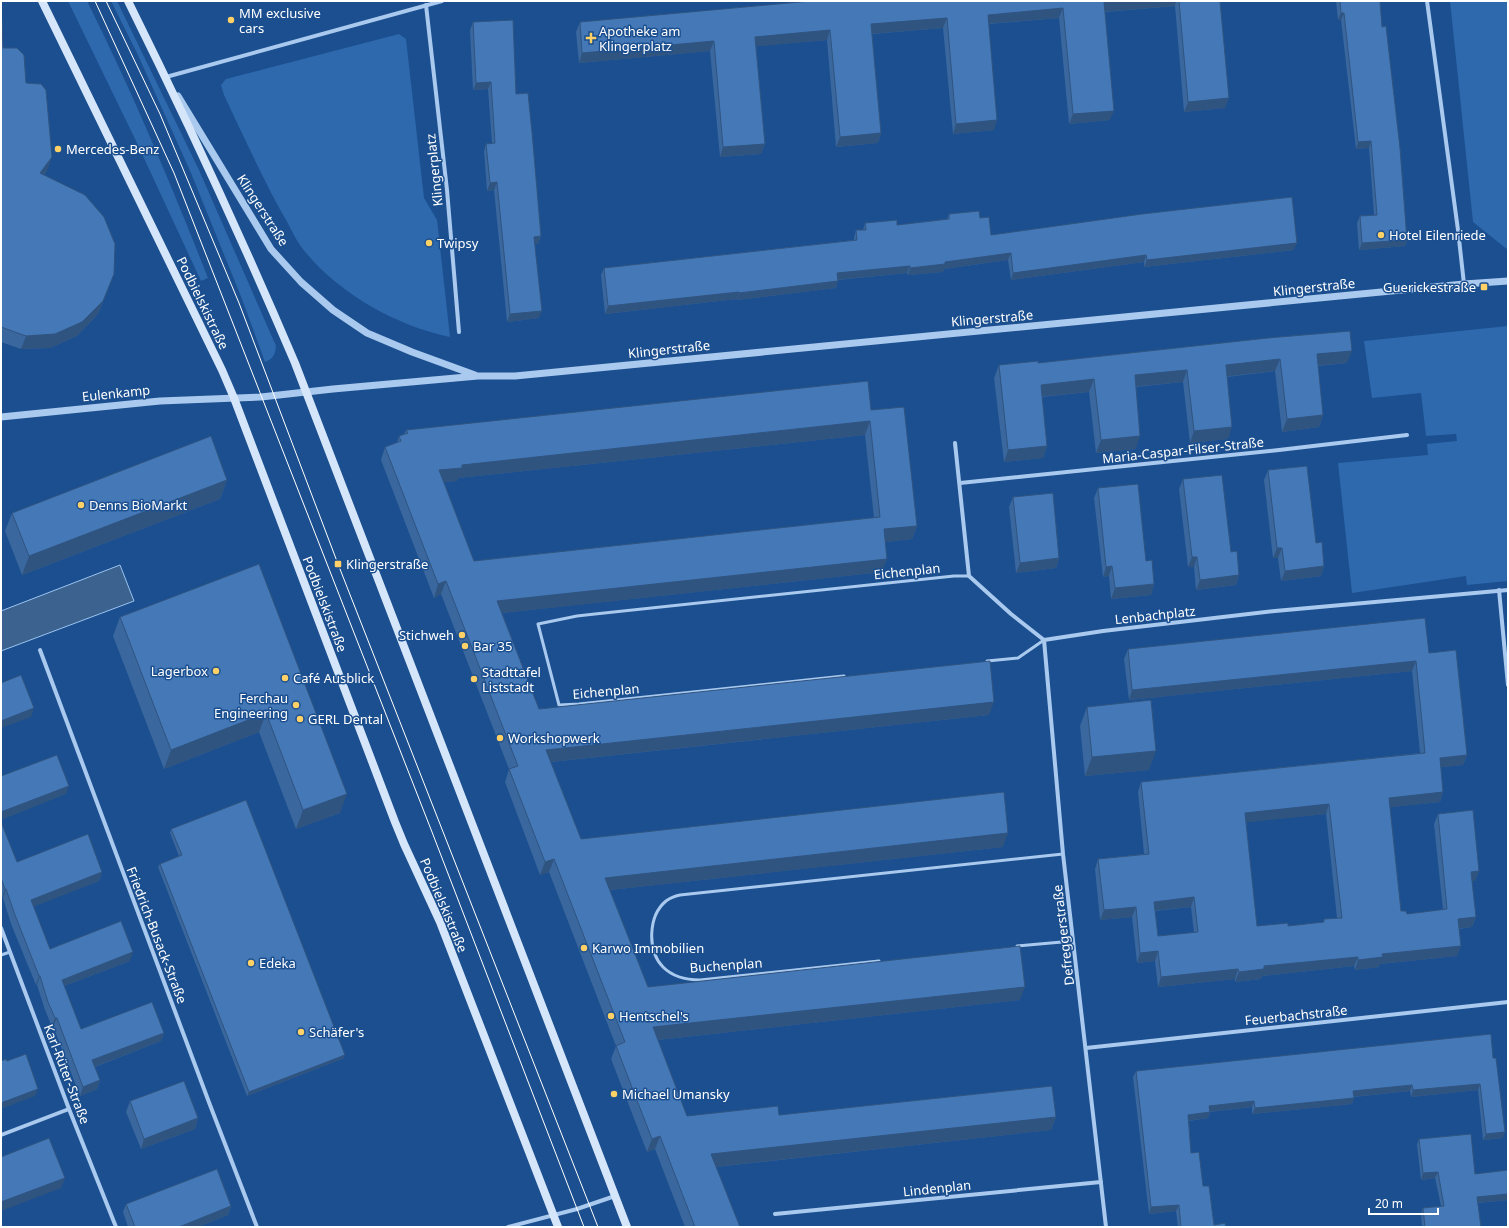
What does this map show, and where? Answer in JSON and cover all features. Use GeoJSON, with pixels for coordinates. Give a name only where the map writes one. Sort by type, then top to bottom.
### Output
{"type":"FeatureCollection","features":[{"type":"Feature","properties":{"kind":"main road","name":"Podbielskistraße"},"geometry":{"type":"LineString","coordinates":[[42,1],[222,370],[234,398],[404,844],[440,922],[558,1227]]}},
{"type":"Feature","properties":{"kind":"main road"},"geometry":{"type":"LineString","coordinates":[[128,1],[166,77],[254,268],[306,392],[627,1227]]}},
{"type":"Feature","properties":{"kind":"street"},"geometry":{"type":"LineString","coordinates":[[166,77],[442,1]]}},
{"type":"Feature","properties":{"kind":"street"},"geometry":{"type":"LineString","coordinates":[[1427,1],[1464,284]]}},
{"type":"Feature","properties":{"kind":"street","name":"Klingerplatz"},"geometry":{"type":"LineString","coordinates":[[426,5],[447,190],[459,332]]}},
{"type":"Feature","properties":{"kind":"street","name":"Klingerstraße"},"geometry":{"type":"LineString","coordinates":[[166,77],[272,249],[301,282],[333,310],[367,333],[412,352],[478,376]]}},
{"type":"Feature","properties":{"kind":"street","name":"Klingerstraße"},"geometry":{"type":"LineString","coordinates":[[234,398],[261,397],[478,376],[523,376],[1464,284],[1508,281]]}},
{"type":"Feature","properties":{"kind":"street","name":"Eulenkamp"},"geometry":{"type":"LineString","coordinates":[[1,417],[160,401],[234,398]]}},
{"type":"Feature","properties":{"kind":"street","name":"Maria-Caspar-Filser-Straße"},"geometry":{"type":"LineString","coordinates":[[960,483],[1263,452],[1407,435]]}},
{"type":"Feature","properties":{"kind":"street"},"geometry":{"type":"LineString","coordinates":[[955,443],[969,576],[1011,614],[1044,640]]}},
{"type":"Feature","properties":{"kind":"street"},"geometry":{"type":"LineString","coordinates":[[1500,590],[1508,685]]}},
{"type":"Feature","properties":{"kind":"street","name":"Lenbachplatz"},"geometry":{"type":"LineString","coordinates":[[1044,640],[1103,631],[1275,611],[1508,590]]}},
{"type":"Feature","properties":{"kind":"street","name":"Defreggerstraße"},"geometry":{"type":"LineString","coordinates":[[1044,640],[1063,854],[1106,1227]]}},
{"type":"Feature","properties":{"kind":"street","name":"Friedrich-Busack-Straße"},"geometry":{"type":"LineString","coordinates":[[40,650],[210,1105],[258,1227]]}},
{"type":"Feature","properties":{"kind":"street","name":"Karl-Rüter-Straße"},"geometry":{"type":"LineString","coordinates":[[1,928],[69,1109],[116,1227]]}},
{"type":"Feature","properties":{"kind":"street","name":"Feuerbachstraße"},"geometry":{"type":"LineString","coordinates":[[1086,1048],[1508,1002]]}},
{"type":"Feature","properties":{"kind":"street"},"geometry":{"type":"LineString","coordinates":[[1,1134],[69,1109]]}},
{"type":"Feature","properties":{"kind":"street","name":"Lindenplan"},"geometry":{"type":"LineString","coordinates":[[775,1214],[1101,1182]]}},
{"type":"Feature","properties":{"kind":"street"},"geometry":{"type":"LineString","coordinates":[[508,1227],[616,1196]]}},
{"type":"Feature","properties":{"kind":"lane","name":"Eichenplan"},"geometry":{"type":"LineString","coordinates":[[852,676],[559,705],[538,624],[577,616],[954,576],[969,576]]}},
{"type":"Feature","properties":{"kind":"lane"},"geometry":{"type":"LineString","coordinates":[[981,662],[1018,658],[1044,640]]}},
{"type":"Feature","properties":{"kind":"lane","name":"Buchenplan"},"geometry":{"type":"LineString","coordinates":[[885,960],[689,980],[676,976],[663,967],[651,941],[652,931],[654,920],[665,901],[680,895],[1063,854]]}},
{"type":"Feature","properties":{"kind":"lane"},"geometry":{"type":"LineString","coordinates":[[1013,947],[1073,941]]}},
{"type":"Feature","properties":{"kind":"lane"},"geometry":{"type":"LineString","coordinates":[[1,955],[10,952]]}},
{"type":"Feature","properties":{"kind":"shaded area"},"geometry":{"type":"Polygon","coordinates":[[[68,1],[87,1],[120,69],[180,208],[208,278],[201,281],[136,141],[68,1]]]}},
{"type":"Feature","properties":{"kind":"shaded area"},"geometry":{"type":"Polygon","coordinates":[[[111,1],[117,1],[199,170],[276,346],[275,352],[270,360],[265,362],[242,299],[191,173],[137,53],[111,1]]]}},
{"type":"Feature","properties":{"kind":"shaded area"},"geometry":{"type":"Polygon","coordinates":[[[1450,1],[1508,1],[1508,250],[1473,222],[1450,1]]]}},
{"type":"Feature","properties":{"kind":"shaded area"},"geometry":{"type":"Polygon","coordinates":[[[399,34],[406,39],[424,198],[437,220],[450,337],[409,325],[388,316],[350,293],[316,264],[299,244],[274,199],[224,95],[221,85],[226,79],[399,34]]]}},
{"type":"Feature","properties":{"kind":"shaded area"},"geometry":{"type":"Polygon","coordinates":[[[1508,326],[1508,581],[1467,585],[1466,576],[1352,593],[1338,463],[1428,455],[1427,444],[1457,441],[1456,434],[1426,436],[1421,393],[1372,398],[1364,341],[1508,326]]]}},
{"type":"Feature","properties":{"kind":"shaded area"},"geometry":{"type":"Polygon","coordinates":[[[120,565],[134,601],[1,651],[1,611],[120,565]]]}},
{"type":"Feature","properties":{"kind":"building"},"geometry":{"type":"Polygon","coordinates":[[[811,1],[1120,1],[1104,2],[1114,111],[1073,114],[1063,8],[988,15],[997,120],[956,124],[947,18],[871,24],[881,133],[840,137],[830,30],[755,37],[765,144],[723,147],[714,41],[582,53],[580,22],[811,1]]]}},
{"type":"Feature","properties":{"kind":"building"},"geometry":{"type":"Polygon","coordinates":[[[1179,1],[1220,1],[1229,98],[1188,102],[1179,1]]]}},
{"type":"Feature","properties":{"kind":"building"},"geometry":{"type":"Polygon","coordinates":[[[1340,1],[1380,1],[1382,27],[1386,26],[1400,148],[1407,240],[1362,243],[1360,216],[1377,215],[1371,141],[1358,142],[1344,13],[1341,13],[1340,1]]]}},
{"type":"Feature","properties":{"kind":"building"},"geometry":{"type":"Polygon","coordinates":[[[1,18],[3,48],[17,48],[24,55],[26,83],[41,84],[46,90],[52,157],[40,173],[85,195],[104,217],[115,244],[114,274],[103,301],[82,322],[55,334],[26,336],[1,327],[1,18]]]}},
{"type":"Feature","properties":{"kind":"building"},"geometry":{"type":"Polygon","coordinates":[[[513,20],[516,94],[528,93],[532,132],[541,236],[534,237],[542,311],[510,314],[497,182],[490,183],[486,144],[495,143],[491,82],[476,83],[473,22],[513,20]]]}},
{"type":"Feature","properties":{"kind":"building"},"geometry":{"type":"Polygon","coordinates":[[[1292,197],[1297,243],[1147,260],[1146,255],[1013,273],[1011,253],[945,262],[945,264],[837,273],[838,281],[739,293],[608,306],[604,268],[857,240],[856,230],[866,230],[865,223],[897,220],[897,225],[949,219],[949,214],[979,211],[980,218],[989,217],[991,235],[1142,214],[1292,197]]]}},
{"type":"Feature","properties":{"kind":"building"},"geometry":{"type":"Polygon","coordinates":[[[1350,331],[1352,351],[1317,354],[1323,415],[1287,419],[1280,359],[1226,365],[1232,427],[1194,431],[1187,370],[1135,375],[1140,436],[1101,440],[1094,379],[1041,385],[1047,446],[1008,450],[999,365],[1038,361],[1038,363],[1268,338],[1350,331]]]}},
{"type":"Feature","properties":{"kind":"building"},"geometry":{"type":"Polygon","coordinates":[[[868,381],[871,410],[904,407],[917,526],[884,529],[887,559],[497,601],[539,709],[990,661],[994,702],[546,750],[581,839],[1004,792],[1008,833],[605,878],[648,987],[1020,946],[1025,987],[653,1027],[687,1116],[778,1106],[779,1115],[1052,1086],[1056,1117],[711,1154],[740,1227],[695,1227],[660,1136],[652,1139],[616,1046],[625,1042],[554,859],[545,862],[509,769],[518,766],[446,581],[438,584],[385,447],[401,441],[399,436],[408,433],[406,430],[868,381]],[[870,421],[462,465],[462,468],[439,470],[474,561],[880,517],[870,421]]]}},
{"type":"Feature","properties":{"kind":"building"},"geometry":{"type":"Polygon","coordinates":[[[211,436],[227,480],[29,556],[12,513],[211,436]]]}},
{"type":"Feature","properties":{"kind":"building"},"geometry":{"type":"Polygon","coordinates":[[[1307,466],[1316,543],[1322,542],[1324,566],[1285,571],[1282,548],[1277,548],[1268,470],[1307,466]]]}},
{"type":"Feature","properties":{"kind":"building"},"geometry":{"type":"Polygon","coordinates":[[[1222,475],[1231,552],[1237,551],[1239,575],[1200,580],[1197,557],[1192,557],[1183,479],[1222,475]]]}},
{"type":"Feature","properties":{"kind":"building"},"geometry":{"type":"Polygon","coordinates":[[[1138,484],[1146,561],[1152,560],[1154,584],[1115,588],[1112,566],[1106,567],[1098,488],[1138,484]]]}},
{"type":"Feature","properties":{"kind":"building"},"geometry":{"type":"Polygon","coordinates":[[[1053,493],[1059,558],[1020,563],[1013,497],[1053,493]]]}},
{"type":"Feature","properties":{"kind":"building"},"geometry":{"type":"Polygon","coordinates":[[[259,564],[347,794],[303,810],[266,713],[171,750],[120,617],[259,564]]]}},
{"type":"Feature","properties":{"kind":"building"},"geometry":{"type":"Polygon","coordinates":[[[1425,618],[1429,653],[1456,650],[1467,755],[1440,758],[1443,792],[1389,798],[1401,911],[1406,911],[1407,914],[1447,909],[1438,814],[1473,810],[1479,871],[1471,872],[1476,917],[1458,919],[1461,946],[1382,954],[1383,957],[1358,960],[1358,957],[1264,966],[1264,969],[1239,972],[1238,969],[1161,977],[1158,951],[1140,953],[1136,907],[1104,910],[1098,859],[1149,854],[1141,782],[1425,753],[1416,661],[1132,690],[1128,649],[1425,618]],[[1329,804],[1245,813],[1257,926],[1288,923],[1288,926],[1324,922],[1324,919],[1342,918],[1329,804]],[[1194,897],[1154,902],[1158,936],[1198,932],[1194,897]]]}},
{"type":"Feature","properties":{"kind":"building"},"geometry":{"type":"Polygon","coordinates":[[[21,675],[34,708],[1,721],[1,683],[21,675]]]}},
{"type":"Feature","properties":{"kind":"building"},"geometry":{"type":"Polygon","coordinates":[[[1151,700],[1156,751],[1092,757],[1087,707],[1151,700]]]}},
{"type":"Feature","properties":{"kind":"building"},"geometry":{"type":"Polygon","coordinates":[[[57,755],[69,786],[1,812],[1,776],[57,755]]]}},
{"type":"Feature","properties":{"kind":"building","name":"Edeka"},"geometry":{"type":"Polygon","coordinates":[[[246,800],[345,1055],[249,1092],[160,864],[182,855],[171,829],[246,800]]]}},
{"type":"Feature","properties":{"kind":"building"},"geometry":{"type":"Polygon","coordinates":[[[1,822],[17,862],[88,834],[102,872],[31,900],[50,949],[121,921],[133,952],[62,980],[81,1029],[152,1002],[164,1033],[92,1060],[100,1080],[83,1087],[57,1018],[55,1018],[48,1002],[40,976],[1,878],[1,822]]]}},
{"type":"Feature","properties":{"kind":"building"},"geometry":{"type":"Polygon","coordinates":[[[1491,1034],[1493,1058],[1496,1058],[1505,1132],[1486,1134],[1480,1084],[1413,1090],[1412,1085],[1353,1091],[1354,1098],[1255,1108],[1254,1101],[1209,1106],[1210,1112],[1188,1115],[1191,1153],[1199,1152],[1203,1186],[1209,1186],[1214,1225],[1225,1223],[1226,1227],[1181,1227],[1179,1205],[1151,1207],[1136,1071],[1491,1034]]]}},
{"type":"Feature","properties":{"kind":"building"},"geometry":{"type":"Polygon","coordinates":[[[26,1054],[38,1089],[1,1103],[1,1061],[6,1059],[7,1061],[26,1054]]]}},
{"type":"Feature","properties":{"kind":"building"},"geometry":{"type":"Polygon","coordinates":[[[184,1081],[198,1118],[144,1139],[130,1101],[184,1081]]]}},
{"type":"Feature","properties":{"kind":"building"},"geometry":{"type":"Polygon","coordinates":[[[1471,1134],[1475,1174],[1508,1170],[1508,1194],[1477,1197],[1481,1227],[1425,1227],[1423,1208],[1444,1206],[1438,1172],[1423,1173],[1419,1139],[1471,1134]]]}},
{"type":"Feature","properties":{"kind":"building"},"geometry":{"type":"Polygon","coordinates":[[[49,1138],[65,1178],[1,1202],[1,1157],[49,1138]]]}},
{"type":"Feature","properties":{"kind":"building"},"geometry":{"type":"Polygon","coordinates":[[[217,1169],[231,1206],[179,1227],[135,1227],[126,1204],[217,1169]]]}},
{"type":"Feature","properties":{"kind":"tram line"},"geometry":{"type":"LineString","coordinates":[[95,1],[174,173],[432,832],[584,1227]]}},
{"type":"Feature","properties":{"kind":"tram line"},"geometry":{"type":"LineString","coordinates":[[106,1],[160,114],[239,303],[338,564],[598,1227]]}},
{"type":"Feature","properties":{"kind":"place","name":"MM exclusive cars"},"geometry":{"type":"Point","coordinates":[231,20]}},
{"type":"Feature","properties":{"kind":"place","name":"Apotheke am Klingerplatz"},"geometry":{"type":"Point","coordinates":[591,38]}},
{"type":"Feature","properties":{"kind":"place","name":"Mercedes-Benz"},"geometry":{"type":"Point","coordinates":[58,149]}},
{"type":"Feature","properties":{"kind":"place","name":"Hotel Eilenriede"},"geometry":{"type":"Point","coordinates":[1381,235]}},
{"type":"Feature","properties":{"kind":"place","name":"Twipsy"},"geometry":{"type":"Point","coordinates":[429,243]}},
{"type":"Feature","properties":{"kind":"place","name":"Guerickestraße"},"geometry":{"type":"Point","coordinates":[1484,287]}},
{"type":"Feature","properties":{"kind":"place","name":"Denns BioMarkt"},"geometry":{"type":"Point","coordinates":[81,505]}},
{"type":"Feature","properties":{"kind":"place","name":"Klingerstraße"},"geometry":{"type":"Point","coordinates":[338,564]}},
{"type":"Feature","properties":{"kind":"place","name":"Stichweh"},"geometry":{"type":"Point","coordinates":[462,635]}},
{"type":"Feature","properties":{"kind":"place","name":"Bar 35"},"geometry":{"type":"Point","coordinates":[465,646]}},
{"type":"Feature","properties":{"kind":"place","name":"Lagerbox"},"geometry":{"type":"Point","coordinates":[216,671]}},
{"type":"Feature","properties":{"kind":"place","name":"Café Ausblick"},"geometry":{"type":"Point","coordinates":[285,678]}},
{"type":"Feature","properties":{"kind":"place","name":"Stadttafel Liststadt"},"geometry":{"type":"Point","coordinates":[474,679]}},
{"type":"Feature","properties":{"kind":"place","name":"Ferchau Engineering"},"geometry":{"type":"Point","coordinates":[296,705]}},
{"type":"Feature","properties":{"kind":"place","name":"GERL Dental"},"geometry":{"type":"Point","coordinates":[300,719]}},
{"type":"Feature","properties":{"kind":"place","name":"Workshopwerk"},"geometry":{"type":"Point","coordinates":[500,738]}},
{"type":"Feature","properties":{"kind":"place","name":"Karwo Immobilien"},"geometry":{"type":"Point","coordinates":[584,948]}},
{"type":"Feature","properties":{"kind":"place","name":"Edeka"},"geometry":{"type":"Point","coordinates":[251,963]}},
{"type":"Feature","properties":{"kind":"place","name":"Hentschel's"},"geometry":{"type":"Point","coordinates":[611,1016]}},
{"type":"Feature","properties":{"kind":"place","name":"Schäfer's"},"geometry":{"type":"Point","coordinates":[301,1032]}},
{"type":"Feature","properties":{"kind":"place","name":"Michael Umansky"},"geometry":{"type":"Point","coordinates":[614,1094]}}]}
